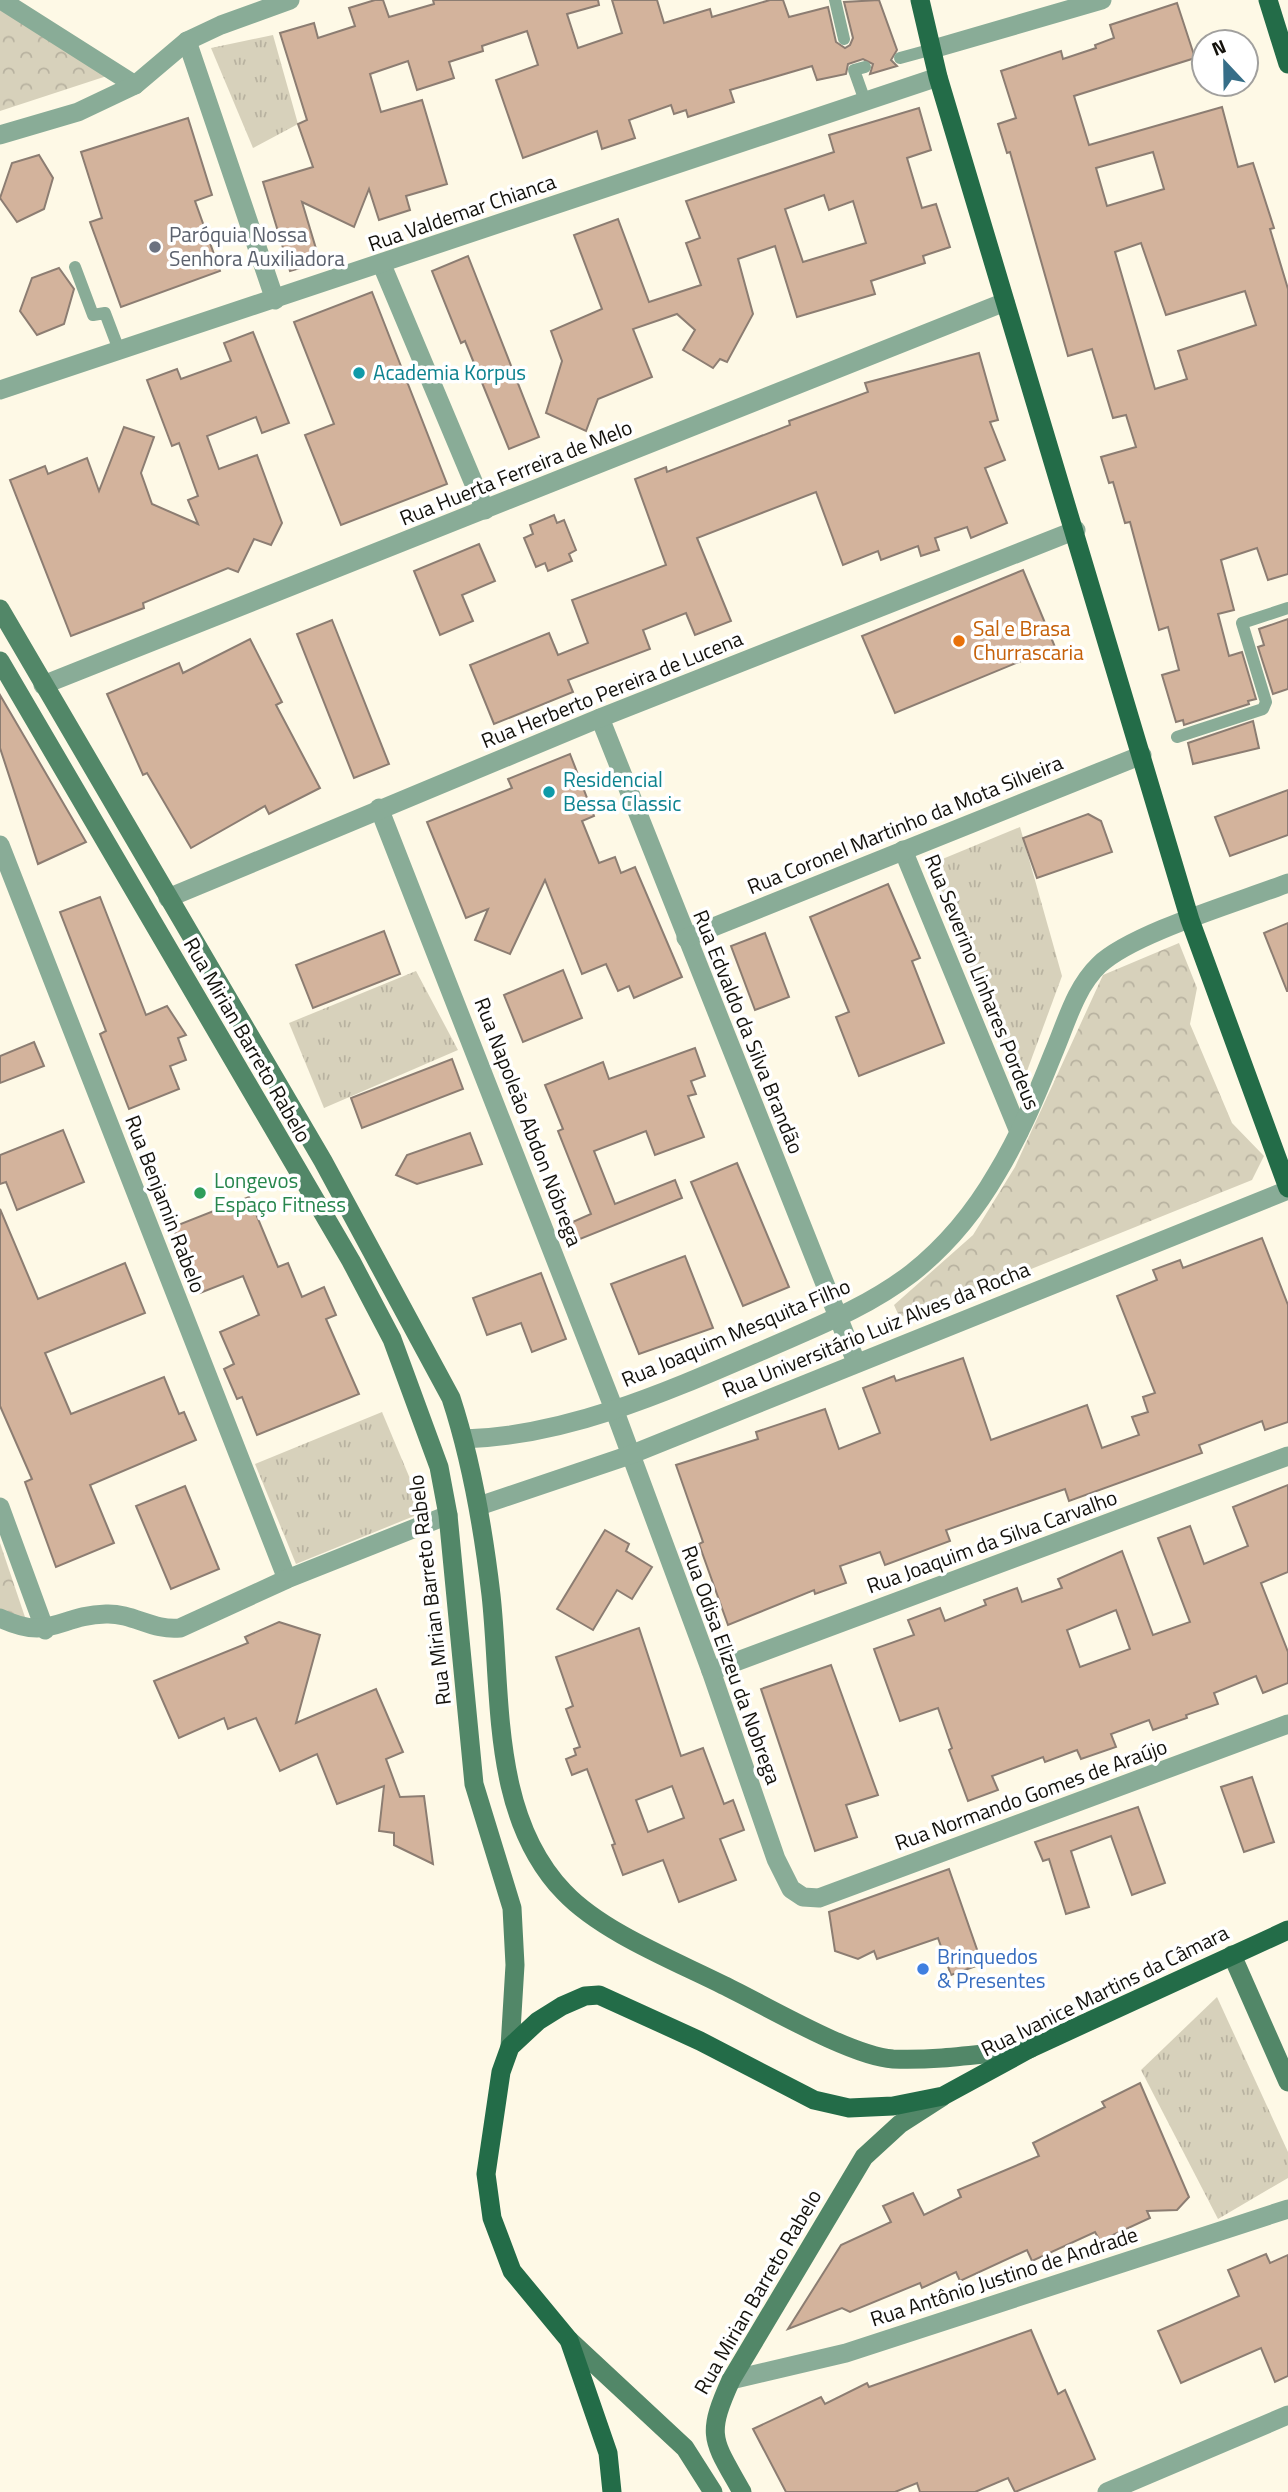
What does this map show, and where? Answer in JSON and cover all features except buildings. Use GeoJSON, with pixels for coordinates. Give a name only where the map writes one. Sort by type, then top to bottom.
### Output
{"type":"FeatureCollection","features":[{"type":"Feature","properties":{"kind":"main road"},"geometry":{"type":"LineString","coordinates":[[920,0],[938,77],[1076,530],[1190,920],[1288,1189]]}},
{"type":"Feature","properties":{"kind":"main road"},"geometry":{"type":"LineString","coordinates":[[1268,0],[1288,64]]}},
{"type":"Feature","properties":{"kind":"main road","name":"Rua Mirian Barreto Rabelo"},"geometry":{"type":"LineString","coordinates":[[0,609],[323,1161],[402,1303],[450,1398],[464,1439],[479,1506],[508,1776],[524,1832],[538,1859],[564,1893],[593,1917],[858,2051],[891,2059],[1031,2048]]}},
{"type":"Feature","properties":{"kind":"main road","name":"Rua Mirian Barreto Rabelo"},"geometry":{"type":"LineString","coordinates":[[0,661],[351,1261],[392,1339],[425,1422],[439,1467],[448,1516],[474,1784],[512,1908],[515,1965],[510,2047],[501,2073],[486,2174],[492,2218],[512,2271],[569,2340],[685,2448],[713,2492]]}},
{"type":"Feature","properties":{"kind":"main road","name":"Rua Ivanice Martins da Câmara"},"geometry":{"type":"LineString","coordinates":[[864,2157],[901,2124],[943,2096],[1031,2048],[1288,1930]]}},
{"type":"Feature","properties":{"kind":"main road"},"geometry":{"type":"LineString","coordinates":[[1232,1955],[1288,2082]]}},
{"type":"Feature","properties":{"kind":"main road","name":"Rua Ivanice Martins da Câmara"},"geometry":{"type":"LineString","coordinates":[[510,2047],[538,2021],[562,2006],[584,1996],[600,1995],[700,2041],[814,2100],[849,2108],[893,2106],[943,2096]]}},
{"type":"Feature","properties":{"kind":"main road","name":"Rua Mirian Barreto Rabelo"},"geometry":{"type":"LineString","coordinates":[[742,2492],[713,2441],[715,2414],[730,2380],[864,2157]]}},
{"type":"Feature","properties":{"kind":"main road"},"geometry":{"type":"LineString","coordinates":[[569,2340],[608,2453],[612,2492]]}},
{"type":"Feature","properties":{"kind":"street"},"geometry":{"type":"LineString","coordinates":[[1,0],[135,85]]}},
{"type":"Feature","properties":{"kind":"street"},"geometry":{"type":"LineString","coordinates":[[0,135],[78,112],[135,85],[187,41],[221,25],[290,0]]}},
{"type":"Feature","properties":{"kind":"street"},"geometry":{"type":"LineString","coordinates":[[933,50],[1102,0]]}},
{"type":"Feature","properties":{"kind":"street"},"geometry":{"type":"LineString","coordinates":[[187,41],[275,300]]}},
{"type":"Feature","properties":{"kind":"street","name":"Rua Valdemar Chianca"},"geometry":{"type":"LineString","coordinates":[[0,390],[382,265],[689,158],[938,77]]}},
{"type":"Feature","properties":{"kind":"street"},"geometry":{"type":"LineString","coordinates":[[382,265],[485,510]]}},
{"type":"Feature","properties":{"kind":"street","name":"Rua Huerta Ferreira de Melo"},"geometry":{"type":"LineString","coordinates":[[43,685],[1005,302]]}},
{"type":"Feature","properties":{"kind":"street","name":"Rua Herberto Pereira de Lucena"},"geometry":{"type":"LineString","coordinates":[[168,898],[600,718],[1076,530]]}},
{"type":"Feature","properties":{"kind":"street","name":"Rua Edvaldo da Silva Brandão"},"geometry":{"type":"LineString","coordinates":[[600,718],[856,1362]]}},
{"type":"Feature","properties":{"kind":"street","name":"Rua Coronel Martinho da Mota Silveira"},"geometry":{"type":"LineString","coordinates":[[686,938],[1142,755]]}},
{"type":"Feature","properties":{"kind":"street","name":"Rua Napoleão Abdon Nóbrega"},"geometry":{"type":"LineString","coordinates":[[379,808],[630,1455]]}},
{"type":"Feature","properties":{"kind":"street","name":"Rua Benjamin Rabelo"},"geometry":{"type":"LineString","coordinates":[[0,845],[287,1578]]}},
{"type":"Feature","properties":{"kind":"street","name":"Rua Severino Linhares Pordeus"},"geometry":{"type":"LineString","coordinates":[[904,850],[1019,1132]]}},
{"type":"Feature","properties":{"kind":"street","name":"Rua Joaquim Mesquita Filho"},"geometry":{"type":"LineString","coordinates":[[464,1439],[506,1438],[552,1428],[614,1409],[727,1366],[837,1318],[881,1294],[937,1252],[978,1202],[1019,1132],[1079,992],[1089,975],[1102,962],[1123,950],[1190,920],[1288,883]]}},
{"type":"Feature","properties":{"kind":"street","name":"Rua Universitário Luiz Alves da Rocha"},"geometry":{"type":"LineString","coordinates":[[479,1506],[630,1455],[1288,1189]]}},
{"type":"Feature","properties":{"kind":"street","name":"Rua Odisa Elizeu da Nobrega"},"geometry":{"type":"LineString","coordinates":[[630,1455],[711,1671],[776,1859],[792,1889]]}},
{"type":"Feature","properties":{"kind":"street","name":"Rua Joaquim da Silva Carvalho"},"geometry":{"type":"LineString","coordinates":[[711,1671],[1288,1456]]}},
{"type":"Feature","properties":{"kind":"street"},"geometry":{"type":"LineString","coordinates":[[0,1507],[45,1630]]}},
{"type":"Feature","properties":{"kind":"street"},"geometry":{"type":"LineString","coordinates":[[0,1618],[29,1630],[45,1630],[90,1616],[107,1614],[124,1615],[164,1630],[180,1628],[287,1578],[448,1516]]}},
{"type":"Feature","properties":{"kind":"street","name":"Rua Normando Gomes de Araújo"},"geometry":{"type":"LineString","coordinates":[[792,1889],[803,1898],[819,1898],[1288,1724]]}},
{"type":"Feature","properties":{"kind":"street","name":"Rua Antônio Justino de Andrade"},"geometry":{"type":"LineString","coordinates":[[730,2380],[846,2353],[1288,2209]]}},
{"type":"Feature","properties":{"kind":"street"},"geometry":{"type":"LineString","coordinates":[[1107,2492],[1288,2415]]}},
{"type":"Feature","properties":{"kind":"lane"},"geometry":{"type":"LineString","coordinates":[[835,0],[844,40]]}},
{"type":"Feature","properties":{"kind":"lane"},"geometry":{"type":"LineString","coordinates":[[900,58],[933,50]]}},
{"type":"Feature","properties":{"kind":"lane"},"geometry":{"type":"LineString","coordinates":[[860,69],[865,101]]}},
{"type":"Feature","properties":{"kind":"lane"},"geometry":{"type":"LineString","coordinates":[[75,267],[93,316],[105,313],[119,350]]}},
{"type":"Feature","properties":{"kind":"lane"},"geometry":{"type":"LineString","coordinates":[[1177,737],[1264,709],[1266,702],[1242,623],[1288,608]]}},
{"type":"Feature","properties":{"kind":"green space"},"geometry":{"type":"Polygon","coordinates":[[[0,8],[116,73],[0,111],[0,8]]]}},
{"type":"Feature","properties":{"kind":"green space"},"geometry":{"type":"Polygon","coordinates":[[[273,35],[298,124],[253,148],[211,48],[273,35]]]}},
{"type":"Feature","properties":{"kind":"green space"},"geometry":{"type":"Polygon","coordinates":[[[1020,827],[1062,976],[1020,1090],[928,865],[1020,827]]]}},
{"type":"Feature","properties":{"kind":"green space"},"geometry":{"type":"Polygon","coordinates":[[[1179,943],[1197,988],[1190,1024],[1232,1123],[1264,1156],[1252,1180],[917,1315],[899,1316],[894,1305],[973,1235],[1015,1167],[1103,975],[1179,943]]]}},
{"type":"Feature","properties":{"kind":"green space"},"geometry":{"type":"Polygon","coordinates":[[[416,971],[458,1050],[324,1108],[289,1023],[416,971]]]}},
{"type":"Feature","properties":{"kind":"green space"},"geometry":{"type":"Polygon","coordinates":[[[382,1412],[424,1512],[296,1564],[255,1464],[382,1412]]]}},
{"type":"Feature","properties":{"kind":"green space"},"geometry":{"type":"Polygon","coordinates":[[[0,1543],[28,1626],[0,1612],[0,1543]]]}},
{"type":"Feature","properties":{"kind":"green space"},"geometry":{"type":"Polygon","coordinates":[[[1217,1997],[1288,2152],[1288,2178],[1218,2219],[1141,2070],[1217,1997]]]}},
{"type":"Feature","properties":{"kind":"place","name":"Paróquia Nossa Senhora Auxiliadora"},"geometry":{"type":"Point","coordinates":[155,247]}},
{"type":"Feature","properties":{"kind":"place","name":"Academia Korpus"},"geometry":{"type":"Point","coordinates":[359,373]}},
{"type":"Feature","properties":{"kind":"place","name":"Sal e Brasa Churrascaria"},"geometry":{"type":"Point","coordinates":[959,641]}},
{"type":"Feature","properties":{"kind":"place","name":"Residencial Bessa Classic"},"geometry":{"type":"Point","coordinates":[549,792]}},
{"type":"Feature","properties":{"kind":"place","name":"Longevos Espaço Fitness"},"geometry":{"type":"Point","coordinates":[200,1193]}},
{"type":"Feature","properties":{"kind":"place","name":"Brinquedos & Presentes"},"geometry":{"type":"Point","coordinates":[923,1969]}}]}
